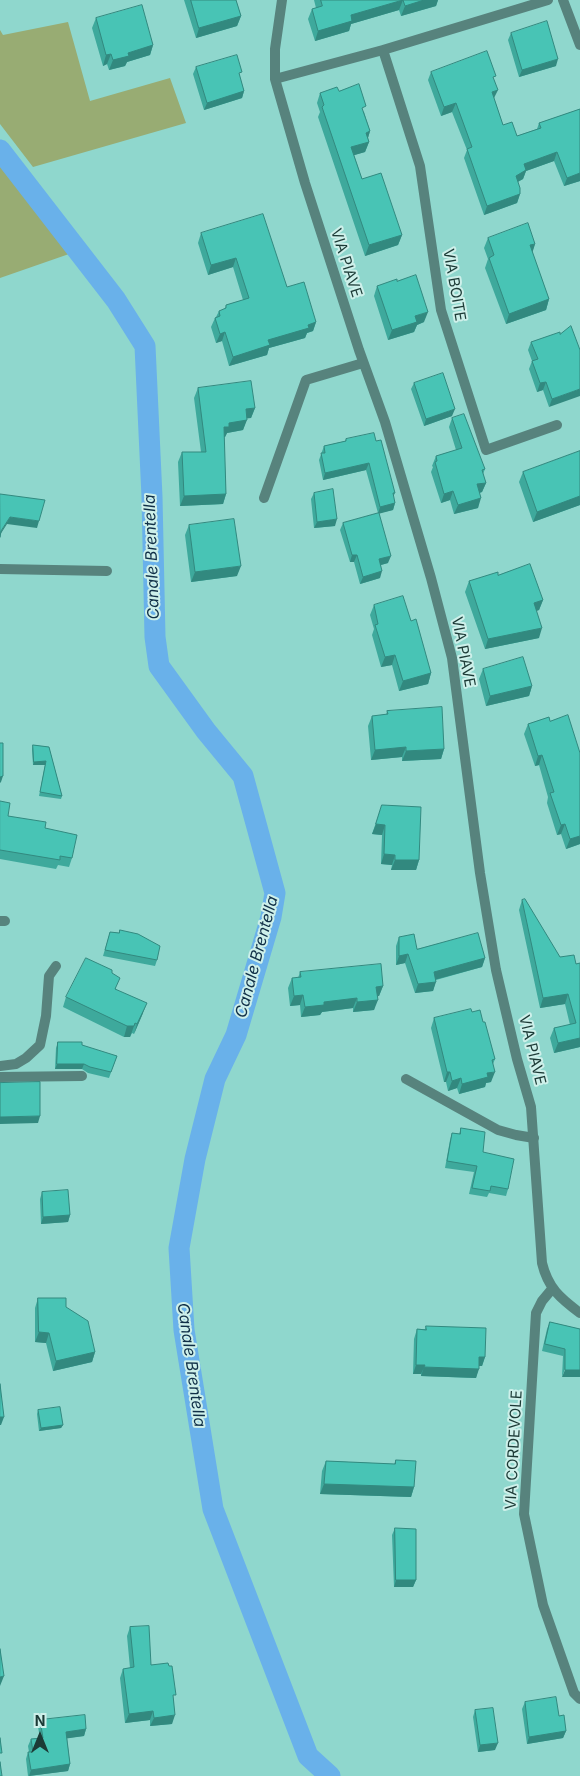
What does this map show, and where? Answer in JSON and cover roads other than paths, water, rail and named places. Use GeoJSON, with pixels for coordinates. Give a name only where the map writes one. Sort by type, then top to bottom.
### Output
{"type":"FeatureCollection","features":[{"type":"Feature","properties":{"kind":"street","name":"VIA PIAVE"},"geometry":{"type":"LineString","coordinates":[[282,0],[275,50],[275,79],[305,183],[363,363],[385,422],[452,658],[480,873],[496,970],[531,1107],[542,1263],[545,1277],[552,1289],[580,1313]]}},
{"type":"Feature","properties":{"kind":"street"},"geometry":{"type":"LineString","coordinates":[[275,79],[383,50],[548,0]]}},
{"type":"Feature","properties":{"kind":"street"},"geometry":{"type":"LineString","coordinates":[[563,0],[580,45]]}},
{"type":"Feature","properties":{"kind":"street","name":"VIA BOITE"},"geometry":{"type":"LineString","coordinates":[[383,50],[420,166],[441,310],[486,450],[557,425]]}},
{"type":"Feature","properties":{"kind":"street"},"geometry":{"type":"LineString","coordinates":[[264,498],[306,380],[363,363]]}},
{"type":"Feature","properties":{"kind":"street"},"geometry":{"type":"LineString","coordinates":[[0,569],[107,571]]}},
{"type":"Feature","properties":{"kind":"street"},"geometry":{"type":"LineString","coordinates":[[0,1066],[16,1064],[40,1046],[46,1016],[49,976],[56,966]]}},
{"type":"Feature","properties":{"kind":"street"},"geometry":{"type":"LineString","coordinates":[[0,1077],[82,1076]]}},
{"type":"Feature","properties":{"kind":"street"},"geometry":{"type":"LineString","coordinates":[[406,1079],[498,1130],[534,1138]]}},
{"type":"Feature","properties":{"kind":"street","name":"VIA CORDEVOLE"},"geometry":{"type":"LineString","coordinates":[[552,1289],[536,1313],[524,1514],[543,1605],[574,1693],[580,1699]]}},
{"type":"Feature","properties":{"kind":"waterway","name":"Canale Brentella"},"geometry":{"type":"LineString","coordinates":[[0,150],[116,300],[145,346],[152,497],[155,637],[159,666],[206,731],[243,776],[275,893],[271,917],[236,1035],[215,1079],[195,1159],[179,1248],[184,1330],[213,1509],[308,1756],[330,1776]]}}]}
